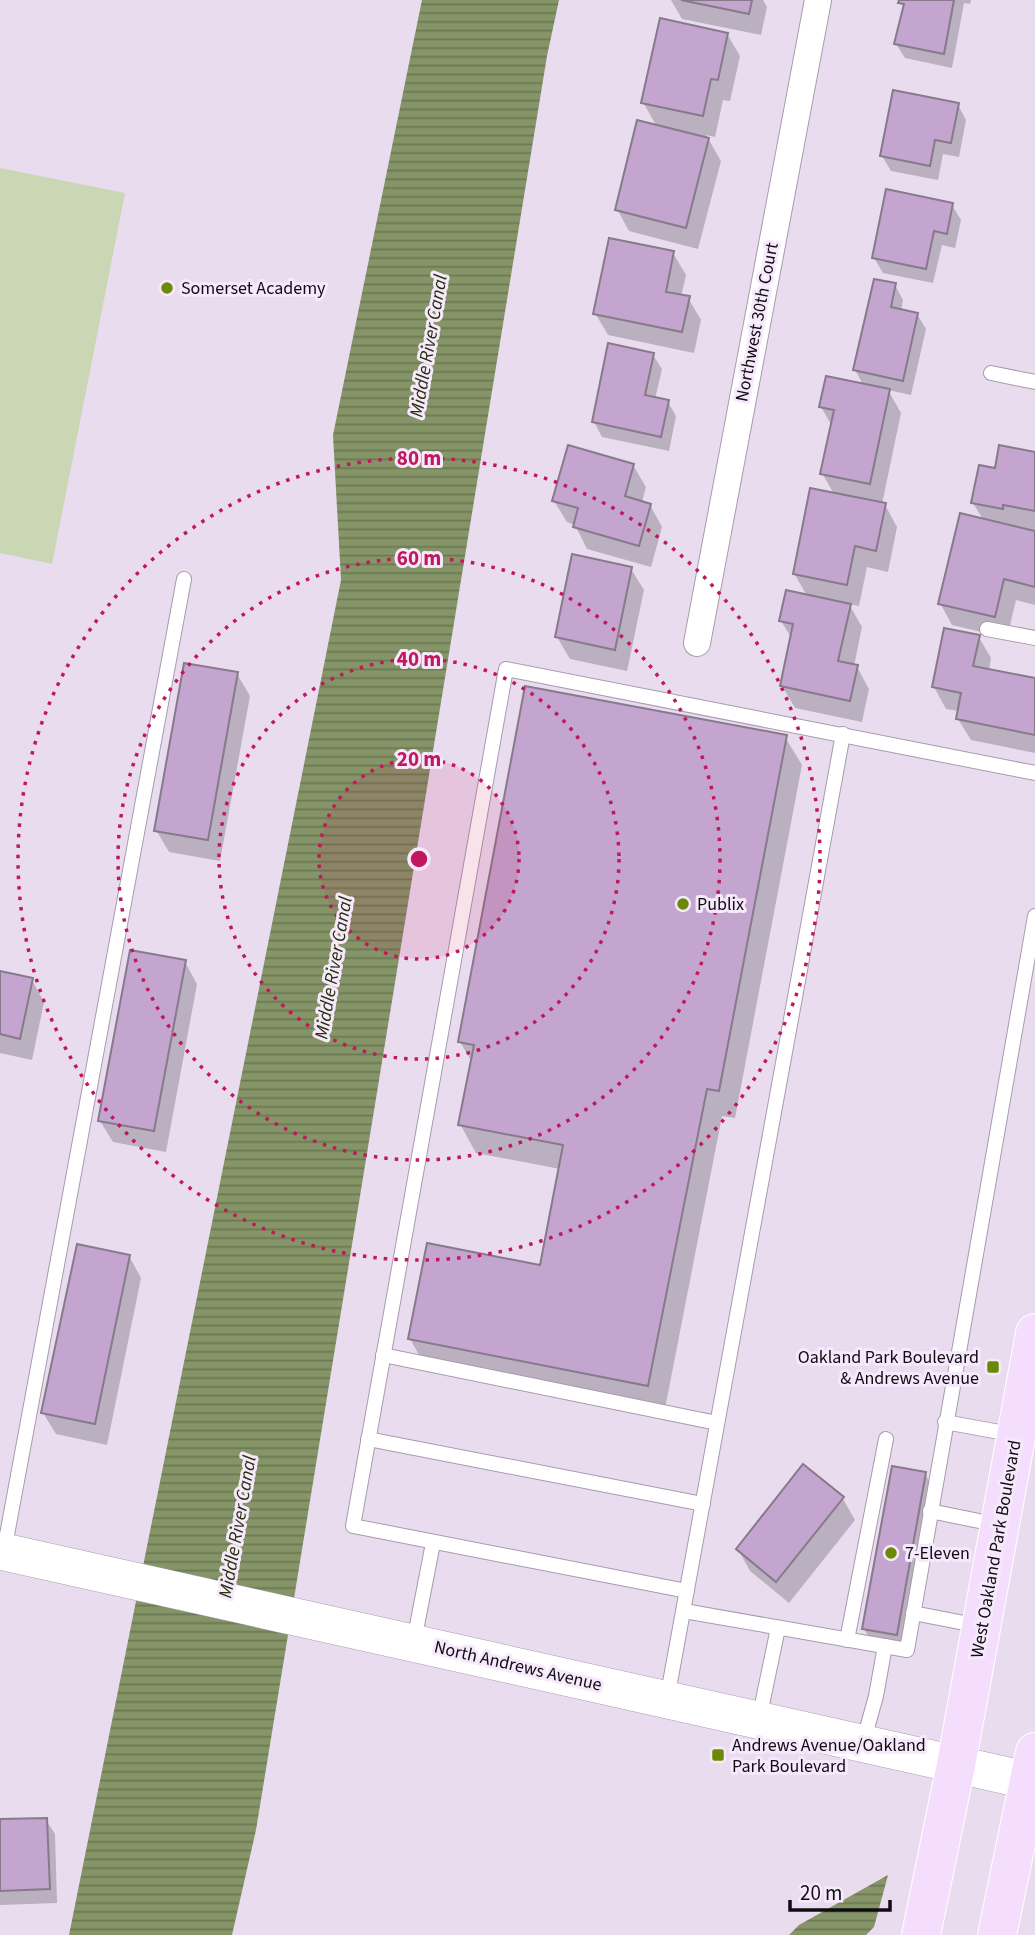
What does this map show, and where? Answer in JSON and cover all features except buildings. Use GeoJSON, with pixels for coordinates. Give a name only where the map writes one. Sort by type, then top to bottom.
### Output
{"type":"FeatureCollection","features":[{"type":"Feature","properties":{"kind":"main road","name":"West Oakland Park Boulevard"},"geometry":{"type":"LineString","coordinates":[[921,1935],[956,1765],[1035,1333]]}},
{"type":"Feature","properties":{"kind":"main road","name":"North Andrews Avenue"},"geometry":{"type":"LineString","coordinates":[[2,1552],[956,1765],[1033,1772]]}},
{"type":"Feature","properties":{"kind":"main road"},"geometry":{"type":"LineString","coordinates":[[997,1935],[1033,1772]]}},
{"type":"Feature","properties":{"kind":"street","name":"Northwest 30th Court"},"geometry":{"type":"LineString","coordinates":[[697,643],[818,0]]}},
{"type":"Feature","properties":{"kind":"lane"},"geometry":{"type":"LineString","coordinates":[[991,373],[1035,382]]}},
{"type":"Feature","properties":{"kind":"lane"},"geometry":{"type":"LineString","coordinates":[[2,1552],[184,579]]}},
{"type":"Feature","properties":{"kind":"lane"},"geometry":{"type":"LineString","coordinates":[[987,629],[1035,638]]}},
{"type":"Feature","properties":{"kind":"lane"},"geometry":{"type":"LineString","coordinates":[[687,1591],[353,1526],[506,669],[1035,773]]}},
{"type":"Feature","properties":{"kind":"lane"},"geometry":{"type":"LineString","coordinates":[[667,1700],[843,734]]}},
{"type":"Feature","properties":{"kind":"lane"},"geometry":{"type":"LineString","coordinates":[[684,1611],[907,1650],[914,1573],[945,1422],[1035,916]]}},
{"type":"Feature","properties":{"kind":"lane"},"geometry":{"type":"LineString","coordinates":[[383,1355],[717,1423]]}},
{"type":"Feature","properties":{"kind":"lane"},"geometry":{"type":"LineString","coordinates":[[945,1422],[1017,1435]]}},
{"type":"Feature","properties":{"kind":"lane"},"geometry":{"type":"LineString","coordinates":[[368,1439],[703,1504]]}},
{"type":"Feature","properties":{"kind":"lane"},"geometry":{"type":"LineString","coordinates":[[847,1640],[861,1599],[868,1566],[881,1496],[886,1439]]}},
{"type":"Feature","properties":{"kind":"lane"},"geometry":{"type":"LineString","coordinates":[[927,1506],[1000,1525]]}},
{"type":"Feature","properties":{"kind":"lane"},"geometry":{"type":"LineString","coordinates":[[414,1643],[433,1543]]}},
{"type":"Feature","properties":{"kind":"lane"},"geometry":{"type":"LineString","coordinates":[[910,1608],[981,1627]]}},
{"type":"Feature","properties":{"kind":"lane"},"geometry":{"type":"LineString","coordinates":[[758,1721],[778,1628]]}},
{"type":"Feature","properties":{"kind":"lane"},"geometry":{"type":"LineString","coordinates":[[863,1744],[876,1696],[885,1646]]}},
{"type":"Feature","properties":{"kind":"shaded area"},"geometry":{"type":"Polygon","coordinates":[[[0,168],[125,193],[52,564],[0,553],[0,168]]]}},
{"type":"Feature","properties":{"kind":"water","name":"Middle River Canal"},"geometry":{"type":"Polygon","coordinates":[[[422,0],[559,0],[547,56],[256,1830],[232,1935],[69,1935],[341,580],[333,435],[422,0]]]}},
{"type":"Feature","properties":{"kind":"water"},"geometry":{"type":"Polygon","coordinates":[[[888,1875],[874,1927],[866,1935],[789,1935],[799,1925],[888,1875]]]}},
{"type":"Feature","properties":{"kind":"place","name":"Somerset Academy"},"geometry":{"type":"Point","coordinates":[167,288]}},
{"type":"Feature","properties":{"kind":"place","name":"Publix"},"geometry":{"type":"Point","coordinates":[683,904]}},
{"type":"Feature","properties":{"kind":"place","name":"Oakland Park Boulevard & Andrews Avenue"},"geometry":{"type":"Point","coordinates":[993,1367]}},
{"type":"Feature","properties":{"kind":"place","name":"7-Eleven"},"geometry":{"type":"Point","coordinates":[891,1553]}},
{"type":"Feature","properties":{"kind":"place","name":"Andrews Avenue/Oakland Park Boulevard"},"geometry":{"type":"Point","coordinates":[718,1755]}}]}
